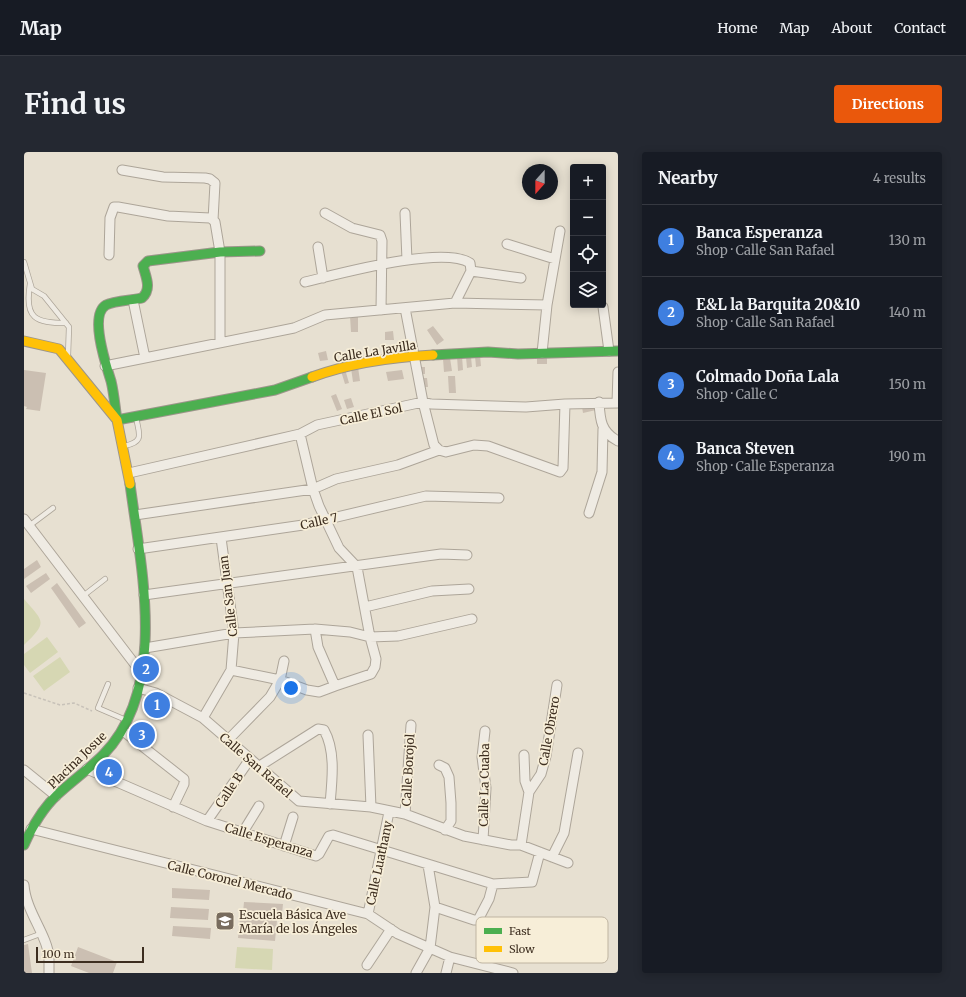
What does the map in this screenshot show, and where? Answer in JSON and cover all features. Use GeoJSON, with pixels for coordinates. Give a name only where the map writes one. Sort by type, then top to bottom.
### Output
{"type":"FeatureCollection","features":[{"type":"Feature","properties":{"kind":"street"},"geometry":{"type":"LineString","coordinates":[[122,170],[163,177],[210,179],[215,183],[213,220],[215,222],[220,252],[220,342]]}},
{"type":"Feature","properties":{"kind":"street"},"geometry":{"type":"LineString","coordinates":[[109,255],[110,218],[114,207],[168,216],[210,218],[213,220]]}},
{"type":"Feature","properties":{"kind":"street"},"geometry":{"type":"LineString","coordinates":[[324,213],[352,228],[380,236],[382,241],[382,310]]}},
{"type":"Feature","properties":{"kind":"street"},"geometry":{"type":"LineString","coordinates":[[405,214],[407,260]]}},
{"type":"Feature","properties":{"kind":"street"},"geometry":{"type":"LineString","coordinates":[[542,352],[547,305],[560,232]]}},
{"type":"Feature","properties":{"kind":"street"},"geometry":{"type":"LineString","coordinates":[[507,244],[555,259]]}},
{"type":"Feature","properties":{"kind":"street"},"geometry":{"type":"LineString","coordinates":[[318,247],[323,278]]}},
{"type":"Feature","properties":{"kind":"street"},"geometry":{"type":"LineString","coordinates":[[144,358],[133,300],[142,298],[148,291],[149,287],[143,266],[145,263],[220,252],[260,252]]}},
{"type":"Feature","properties":{"kind":"street"},"geometry":{"type":"LineString","coordinates":[[305,282],[382,264],[407,260],[451,257],[463,258],[470,263],[471,271],[455,303]]}},
{"type":"Feature","properties":{"kind":"street"},"geometry":{"type":"LineString","coordinates":[[471,271],[521,278]]}},
{"type":"Feature","properties":{"kind":"street","name":"Placina Josue"},"geometry":{"type":"LineString","coordinates":[[24,845],[31,829],[56,796],[87,769],[123,731],[128,721],[138,688],[145,648],[144,595],[129,473],[117,420],[111,381],[105,366],[98,321],[99,312],[106,305],[133,300]]}},
{"type":"Feature","properties":{"kind":"street"},"geometry":{"type":"LineString","coordinates":[[105,366],[294,328],[325,315],[455,303],[547,305]]}},
{"type":"Feature","properties":{"kind":"street"},"geometry":{"type":"LineString","coordinates":[[405,308],[423,402],[434,445],[439,450],[446,452],[481,444],[560,472],[563,468],[565,404]]}},
{"type":"Feature","properties":{"kind":"street"},"geometry":{"type":"LineString","coordinates":[[603,308],[614,351]]}},
{"type":"Feature","properties":{"kind":"street"},"geometry":{"type":"LineString","coordinates":[[24,341],[52,346],[59,349],[68,358],[117,420]]}},
{"type":"Feature","properties":{"kind":"street","name":"Calle La Javilla"},"geometry":{"type":"LineString","coordinates":[[117,420],[275,390],[336,368],[413,356],[488,352],[614,351]]}},
{"type":"Feature","properties":{"kind":"street"},"geometry":{"type":"LineString","coordinates":[[618,372],[618,403]]}},
{"type":"Feature","properties":{"kind":"street","name":"Calle El Sol"},"geometry":{"type":"LineString","coordinates":[[129,473],[300,434],[316,425],[423,402],[431,404],[526,408],[599,402],[618,403]]}},
{"type":"Feature","properties":{"kind":"street"},"geometry":{"type":"LineString","coordinates":[[589,513],[602,472],[603,430],[599,402]]}},
{"type":"Feature","properties":{"kind":"street"},"geometry":{"type":"LineString","coordinates":[[603,430],[611,438],[618,441]]}},
{"type":"Feature","properties":{"kind":"street"},"geometry":{"type":"LineString","coordinates":[[231,670],[280,680],[307,690],[319,692],[371,674],[375,667],[376,659],[370,637],[357,567],[339,548],[325,519],[313,489],[300,434]]}},
{"type":"Feature","properties":{"kind":"street"},"geometry":{"type":"LineString","coordinates":[[134,516],[313,489],[336,479],[398,465],[439,450]]}},
{"type":"Feature","properties":{"kind":"street","name":"Calle 7"},"geometry":{"type":"LineString","coordinates":[[138,549],[303,525],[426,496],[499,498]]}},
{"type":"Feature","properties":{"kind":"street"},"geometry":{"type":"LineString","coordinates":[[26,522],[140,672]]}},
{"type":"Feature","properties":{"kind":"street","name":"Calle San Juan"},"geometry":{"type":"LineString","coordinates":[[203,718],[231,670],[234,632],[226,584],[221,538]]}},
{"type":"Feature","properties":{"kind":"street"},"geometry":{"type":"LineString","coordinates":[[144,595],[357,567],[441,554],[467,555]]}},
{"type":"Feature","properties":{"kind":"street"},"geometry":{"type":"LineString","coordinates":[[365,608],[432,591],[469,589]]}},
{"type":"Feature","properties":{"kind":"street"},"geometry":{"type":"LineString","coordinates":[[145,648],[234,632],[315,629],[350,632],[370,637],[398,636],[472,618]]}},
{"type":"Feature","properties":{"kind":"street"},"geometry":{"type":"LineString","coordinates":[[315,629],[318,647],[335,686]]}},
{"type":"Feature","properties":{"kind":"street"},"geometry":{"type":"LineString","coordinates":[[228,740],[270,697],[280,680],[284,662]]}},
{"type":"Feature","properties":{"kind":"street","name":"Calle Obrero"},"geometry":{"type":"LineString","coordinates":[[521,845],[529,792],[541,774],[545,762],[557,684]]}},
{"type":"Feature","properties":{"kind":"street","name":"Calle San Rafael"},"geometry":{"type":"LineString","coordinates":[[138,688],[156,693],[203,718],[298,801],[371,807],[389,812],[405,814],[445,830],[483,840],[521,845],[568,864]]}},
{"type":"Feature","properties":{"kind":"street","name":"Calle Borojol"},"geometry":{"type":"LineString","coordinates":[[405,814],[410,725]]}},
{"type":"Feature","properties":{"kind":"street"},"geometry":{"type":"LineString","coordinates":[[258,766],[318,729],[324,730],[328,736],[333,772],[330,804]]}},
{"type":"Feature","properties":{"kind":"street"},"geometry":{"type":"LineString","coordinates":[[123,731],[184,779],[184,784],[173,807]]}},
{"type":"Feature","properties":{"kind":"street","name":"Calle La Cuaba"},"geometry":{"type":"LineString","coordinates":[[483,840],[486,788],[482,757],[485,731]]}},
{"type":"Feature","properties":{"kind":"street"},"geometry":{"type":"LineString","coordinates":[[368,735],[371,807]]}},
{"type":"Feature","properties":{"kind":"street"},"geometry":{"type":"LineString","coordinates":[[552,857],[564,833],[578,753]]}},
{"type":"Feature","properties":{"kind":"street"},"geometry":{"type":"LineString","coordinates":[[524,755],[525,781],[529,792]]}},
{"type":"Feature","properties":{"kind":"street","name":"Calle B"},"geometry":{"type":"LineString","coordinates":[[207,821],[250,759]]}},
{"type":"Feature","properties":{"kind":"street"},"geometry":{"type":"LineString","coordinates":[[439,765],[445,768],[448,777],[451,803],[451,821],[445,830]]}},
{"type":"Feature","properties":{"kind":"street","name":"Calle Esperanza"},"geometry":{"type":"LineString","coordinates":[[87,769],[207,821],[317,856],[328,836],[333,835],[493,884],[532,882],[540,852]]}},
{"type":"Feature","properties":{"kind":"street"},"geometry":{"type":"LineString","coordinates":[[24,770],[56,796]]}},
{"type":"Feature","properties":{"kind":"street"},"geometry":{"type":"LineString","coordinates":[[243,832],[259,806]]}},
{"type":"Feature","properties":{"kind":"street","name":"Calle Luathany"},"geometry":{"type":"LineString","coordinates":[[368,914],[389,812]]}},
{"type":"Feature","properties":{"kind":"street"},"geometry":{"type":"LineString","coordinates":[[284,846],[292,817]]}},
{"type":"Feature","properties":{"kind":"street","name":"Calle Coronel Mercado"},"geometry":{"type":"LineString","coordinates":[[31,829],[368,914],[391,929],[450,957],[513,973]]}},
{"type":"Feature","properties":{"kind":"street"},"geometry":{"type":"LineString","coordinates":[[416,973],[430,948],[435,907],[428,865]]}},
{"type":"Feature","properties":{"kind":"street"},"geometry":{"type":"LineString","coordinates":[[480,917],[489,899],[493,884]]}},
{"type":"Feature","properties":{"kind":"street"},"geometry":{"type":"LineString","coordinates":[[24,885],[25,897],[49,956],[49,973]]}},
{"type":"Feature","properties":{"kind":"street"},"geometry":{"type":"LineString","coordinates":[[435,907],[476,920]]}},
{"type":"Feature","properties":{"kind":"street"},"geometry":{"type":"LineString","coordinates":[[367,965],[391,929]]}},
{"type":"Feature","properties":{"kind":"street"},"geometry":{"type":"LineString","coordinates":[[446,973],[450,957]]}},
{"type":"Feature","properties":{"kind":"lane"},"geometry":{"type":"LineString","coordinates":[[24,262],[32,289],[44,296],[66,323],[69,332],[68,358]]}},
{"type":"Feature","properties":{"kind":"lane"},"geometry":{"type":"LineString","coordinates":[[30,284],[25,306],[28,315],[39,321],[66,323]]}},
{"type":"Feature","properties":{"kind":"lane"},"geometry":{"type":"LineString","coordinates":[[123,446],[135,444],[138,441],[139,434],[136,417]]}},
{"type":"Feature","properties":{"kind":"lane"},"geometry":{"type":"LineString","coordinates":[[26,522],[53,508]]}},
{"type":"Feature","properties":{"kind":"lane"},"geometry":{"type":"LineString","coordinates":[[83,596],[105,579]]}},
{"type":"Feature","properties":{"kind":"lane"},"geometry":{"type":"LineString","coordinates":[[108,684],[98,708],[128,721]]}},
{"type":"Feature","properties":{"kind":"lane"},"geometry":{"type":"LineString","coordinates":[[24,940],[40,934]]}},
{"type":"Feature","properties":{"kind":"path"},"geometry":{"type":"LineString","coordinates":[[24,692],[60,705],[74,703],[96,712]]}},
{"type":"Feature","properties":{"kind":"green space"},"geometry":{"type":"Polygon","coordinates":[[[24,599],[39,618],[40,626],[24,645],[24,599]]]}},
{"type":"Feature","properties":{"kind":"green space"},"geometry":{"type":"Polygon","coordinates":[[[47,637],[58,652],[30,673],[24,665],[24,654],[47,637]]]}},
{"type":"Feature","properties":{"kind":"green space"},"geometry":{"type":"Polygon","coordinates":[[[60,657],[70,672],[44,691],[33,676],[60,657]]]}},
{"type":"Feature","properties":{"kind":"green space"},"geometry":{"type":"Polygon","coordinates":[[[237,947],[273,949],[272,970],[235,968],[237,947]]]}},
{"type":"Feature","properties":{"kind":"building"},"geometry":{"type":"Polygon","coordinates":[[[350,316],[358,316],[358,332],[351,332],[350,316]]]}},
{"type":"Feature","properties":{"kind":"building"},"geometry":{"type":"Polygon","coordinates":[[[433,326],[444,340],[437,345],[427,330],[433,326]]]}},
{"type":"Feature","properties":{"kind":"building"},"geometry":{"type":"Polygon","coordinates":[[[393,331],[394,340],[385,340],[385,332],[393,331]]]}},
{"type":"Feature","properties":{"kind":"building"},"geometry":{"type":"Polygon","coordinates":[[[326,351],[328,360],[320,361],[318,353],[326,351]]]}},
{"type":"Feature","properties":{"kind":"building"},"geometry":{"type":"Polygon","coordinates":[[[480,355],[481,366],[476,367],[475,356],[480,355]]]}},
{"type":"Feature","properties":{"kind":"building"},"geometry":{"type":"Polygon","coordinates":[[[457,356],[462,356],[463,370],[458,371],[457,356]]]}},
{"type":"Feature","properties":{"kind":"building"},"geometry":{"type":"Polygon","coordinates":[[[537,356],[547,357],[547,364],[537,364],[537,356]]]}},
{"type":"Feature","properties":{"kind":"building"},"geometry":{"type":"Polygon","coordinates":[[[466,357],[471,357],[472,367],[467,368],[466,357]]]}},
{"type":"Feature","properties":{"kind":"building"},"geometry":{"type":"Polygon","coordinates":[[[450,358],[452,371],[444,372],[443,359],[450,358]]]}},
{"type":"Feature","properties":{"kind":"building"},"geometry":{"type":"Polygon","coordinates":[[[358,367],[360,381],[353,382],[351,368],[358,367]]]}},
{"type":"Feature","properties":{"kind":"building"},"geometry":{"type":"Polygon","coordinates":[[[418,367],[425,367],[425,374],[418,374],[418,367]]]}},
{"type":"Feature","properties":{"kind":"building"},"geometry":{"type":"Polygon","coordinates":[[[345,369],[349,383],[345,384],[341,371],[345,369]]]}},
{"type":"Feature","properties":{"kind":"building"},"geometry":{"type":"Polygon","coordinates":[[[24,370],[46,373],[40,411],[26,409],[27,407],[24,406],[24,370]]]}},
{"type":"Feature","properties":{"kind":"building"},"geometry":{"type":"Polygon","coordinates":[[[402,370],[404,379],[388,381],[386,372],[402,370]]]}},
{"type":"Feature","properties":{"kind":"building"},"geometry":{"type":"Polygon","coordinates":[[[448,376],[455,376],[456,393],[449,393],[448,376]]]}},
{"type":"Feature","properties":{"kind":"building"},"geometry":{"type":"Polygon","coordinates":[[[420,378],[427,378],[428,387],[421,387],[420,378]]]}},
{"type":"Feature","properties":{"kind":"building"},"geometry":{"type":"Polygon","coordinates":[[[336,394],[342,409],[337,411],[331,396],[336,394]]]}},
{"type":"Feature","properties":{"kind":"building"},"geometry":{"type":"Polygon","coordinates":[[[351,398],[354,407],[347,409],[344,400],[351,398]]]}},
{"type":"Feature","properties":{"kind":"building"},"geometry":{"type":"Polygon","coordinates":[[[595,405],[596,410],[583,413],[582,407],[595,405]]]}},
{"type":"Feature","properties":{"kind":"building"},"geometry":{"type":"Polygon","coordinates":[[[37,560],[41,567],[24,579],[24,569],[37,560]]]}},
{"type":"Feature","properties":{"kind":"building"},"geometry":{"type":"Polygon","coordinates":[[[46,573],[50,579],[31,593],[26,586],[46,573]]]}},
{"type":"Feature","properties":{"kind":"building"},"geometry":{"type":"Polygon","coordinates":[[[57,583],[86,623],[79,628],[51,588],[57,583]]]}},
{"type":"Feature","properties":{"kind":"building"},"geometry":{"type":"Polygon","coordinates":[[[141,730],[147,734],[144,739],[138,735],[141,730]]]}},
{"type":"Feature","properties":{"kind":"building"},"geometry":{"type":"Polygon","coordinates":[[[108,769],[112,772],[110,775],[106,773],[108,769]]]}},
{"type":"Feature","properties":{"kind":"building"},"geometry":{"type":"Polygon","coordinates":[[[172,888],[210,890],[209,900],[172,898],[172,888]]]}},
{"type":"Feature","properties":{"kind":"building"},"geometry":{"type":"Polygon","coordinates":[[[244,902],[283,904],[282,914],[243,912],[244,902]]]}},
{"type":"Feature","properties":{"kind":"building"},"geometry":{"type":"Polygon","coordinates":[[[171,907],[209,909],[208,920],[170,918],[171,907]]]}},
{"type":"Feature","properties":{"kind":"building"},"geometry":{"type":"Polygon","coordinates":[[[240,918],[277,920],[275,941],[238,938],[240,918]]]}},
{"type":"Feature","properties":{"kind":"building"},"geometry":{"type":"Polygon","coordinates":[[[173,926],[211,928],[210,939],[172,936],[173,926]]]}},
{"type":"Feature","properties":{"kind":"building"},"geometry":{"type":"Polygon","coordinates":[[[28,944],[32,973],[24,973],[24,945],[28,944]]]}},
{"type":"Feature","properties":{"kind":"building"},"geometry":{"type":"Polygon","coordinates":[[[78,947],[117,962],[113,973],[89,973],[71,966],[78,947]]]}},
{"type":"Feature","properties":{"kind":"traffic: fast"},"geometry":{"type":"LineString","coordinates":[[260,251],[220,252],[148,261],[143,266],[148,287],[142,298],[109,304],[101,310],[99,319],[100,341],[112,386],[117,420],[275,390],[312,377]]}},
{"type":"Feature","properties":{"kind":"traffic: fast"},"geometry":{"type":"LineString","coordinates":[[433,355],[488,352],[518,354],[618,351]]}},
{"type":"Feature","properties":{"kind":"traffic: fast"},"geometry":{"type":"LineString","coordinates":[[24,845],[38,818],[52,800],[103,755],[124,728],[137,696],[143,662],[145,626],[144,589],[130,484]]}},
{"type":"Feature","properties":{"kind":"traffic: slow"},"geometry":{"type":"LineString","coordinates":[[24,341],[59,349],[117,420],[130,484]]}},
{"type":"Feature","properties":{"kind":"traffic: slow"},"geometry":{"type":"LineString","coordinates":[[312,377],[356,364],[403,357],[433,355]]}},
{"type":"Feature","properties":{"kind":"place","name":"E&L la Barquita 20&10"},"geometry":{"type":"Point","coordinates":[146,669]}},
{"type":"Feature","properties":{"kind":"place","name":"Banca Esperanza"},"geometry":{"type":"Point","coordinates":[157,705]}},
{"type":"Feature","properties":{"kind":"place","name":"Colmado Doña Lala"},"geometry":{"type":"Point","coordinates":[142,735]}},
{"type":"Feature","properties":{"kind":"place","name":"Banca Steven"},"geometry":{"type":"Point","coordinates":[109,772]}},
{"type":"Feature","properties":{"kind":"place","name":"Escuela Básica Ave María de los Ángeles"},"geometry":{"type":"Point","coordinates":[225,921]}}]}
